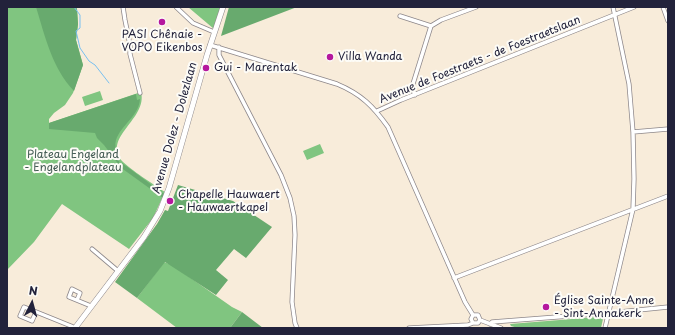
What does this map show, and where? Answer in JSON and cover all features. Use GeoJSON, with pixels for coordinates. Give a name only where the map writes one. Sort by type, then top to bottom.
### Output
{"type":"FeatureCollection","features":[{"type":"Feature","properties":{"kind":"street"},"geometry":{"type":"LineString","coordinates":[[123,7],[124,20],[130,45],[130,54],[140,93]]}},
{"type":"Feature","properties":{"kind":"street"},"geometry":{"type":"LineString","coordinates":[[176,7],[193,23],[214,32]]}},
{"type":"Feature","properties":{"kind":"street","name":"Avenue Dolez - Dolezlaan"},"geometry":{"type":"LineString","coordinates":[[75,328],[154,221],[164,203],[210,45],[223,7]]}},
{"type":"Feature","properties":{"kind":"street"},"geometry":{"type":"LineString","coordinates":[[415,95],[412,87],[431,26],[440,20],[476,7]]}},
{"type":"Feature","properties":{"kind":"street"},"geometry":{"type":"LineString","coordinates":[[605,328],[633,209],[634,179],[633,132],[629,84],[613,7]]}},
{"type":"Feature","properties":{"kind":"street","name":"Avenue de Foestraets - de Foestraetslaan"},"geometry":{"type":"LineString","coordinates":[[377,111],[634,7]]}},
{"type":"Feature","properties":{"kind":"street"},"geometry":{"type":"LineString","coordinates":[[663,7],[668,21]]}},
{"type":"Feature","properties":{"kind":"street"},"geometry":{"type":"LineString","coordinates":[[400,16],[431,26]]}},
{"type":"Feature","properties":{"kind":"street"},"geometry":{"type":"LineString","coordinates":[[210,45],[337,84],[360,96],[377,111],[388,127],[472,317],[475,328]]}},
{"type":"Feature","properties":{"kind":"street"},"geometry":{"type":"LineString","coordinates":[[219,47],[219,55],[281,175],[290,198],[294,216],[295,235],[292,302],[297,328]]}},
{"type":"Feature","properties":{"kind":"street"},"geometry":{"type":"LineString","coordinates":[[633,132],[668,130]]}},
{"type":"Feature","properties":{"kind":"street"},"geometry":{"type":"LineString","coordinates":[[454,278],[668,196]]}},
{"type":"Feature","properties":{"kind":"street"},"geometry":{"type":"LineString","coordinates":[[92,249],[118,271]]}},
{"type":"Feature","properties":{"kind":"street"},"geometry":{"type":"LineString","coordinates":[[77,300],[91,306]]}},
{"type":"Feature","properties":{"kind":"street"},"geometry":{"type":"LineString","coordinates":[[36,312],[32,321],[20,316],[24,307],[75,328]]}},
{"type":"Feature","properties":{"kind":"street"},"geometry":{"type":"LineString","coordinates":[[490,324],[492,322],[499,321],[668,307]]}},
{"type":"Feature","properties":{"kind":"street"},"geometry":{"type":"LineString","coordinates":[[463,324],[472,317],[478,315],[480,321],[479,328]]}},
{"type":"Feature","properties":{"kind":"street"},"geometry":{"type":"LineString","coordinates":[[409,328],[468,324],[480,321],[501,328]]}},
{"type":"Feature","properties":{"kind":"green space","name":"Plateau Engeland - Engelandplateau"},"geometry":{"type":"Polygon","coordinates":[[[7,7],[76,7],[77,9],[78,24],[76,40],[83,65],[73,93],[65,105],[54,113],[49,119],[49,123],[141,92],[141,102],[138,111],[121,136],[117,152],[126,165],[165,192],[153,218],[129,249],[62,204],[34,242],[7,270],[7,7]]]}},
{"type":"Feature","properties":{"kind":"green space"},"geometry":{"type":"Polygon","coordinates":[[[36,7],[76,7],[77,9],[78,24],[76,40],[83,65],[74,91],[60,72],[50,51],[36,7]]]}},
{"type":"Feature","properties":{"kind":"green space"},"geometry":{"type":"Polygon","coordinates":[[[188,7],[221,7],[214,29],[188,7]]]}},
{"type":"Feature","properties":{"kind":"green space"},"geometry":{"type":"Polygon","coordinates":[[[229,7],[297,7],[221,36],[229,7]]]}},
{"type":"Feature","properties":{"kind":"green space"},"geometry":{"type":"Polygon","coordinates":[[[100,91],[103,100],[85,106],[82,97],[100,91]]]}},
{"type":"Feature","properties":{"kind":"green space"},"geometry":{"type":"Polygon","coordinates":[[[136,94],[137,100],[140,99],[137,110],[118,135],[115,144],[119,165],[97,138],[95,133],[49,129],[49,123],[136,94]]]}},
{"type":"Feature","properties":{"kind":"green space"},"geometry":{"type":"Polygon","coordinates":[[[320,144],[324,153],[307,160],[303,151],[320,144]]]}},
{"type":"Feature","properties":{"kind":"green space"},"geometry":{"type":"Polygon","coordinates":[[[122,163],[164,194],[163,198],[120,167],[122,163]]]}},
{"type":"Feature","properties":{"kind":"green space"},"geometry":{"type":"Polygon","coordinates":[[[178,185],[233,201],[272,227],[246,258],[234,249],[216,270],[228,280],[216,295],[165,262],[137,298],[115,282],[157,224],[165,210],[168,211],[178,185]]]}},
{"type":"Feature","properties":{"kind":"green space"},"geometry":{"type":"Polygon","coordinates":[[[164,262],[172,265],[232,307],[242,312],[230,328],[177,328],[137,298],[164,262]]]}},
{"type":"Feature","properties":{"kind":"green space"},"geometry":{"type":"Polygon","coordinates":[[[242,312],[263,328],[230,328],[242,312]]]}},
{"type":"Feature","properties":{"kind":"green space"},"geometry":{"type":"Polygon","coordinates":[[[597,317],[603,319],[601,328],[518,328],[511,326],[510,324],[597,317]]]}},
{"type":"Feature","properties":{"kind":"waterway"},"geometry":{"type":"LineString","coordinates":[[74,7],[80,15],[80,28],[76,31],[80,48],[89,61],[95,65],[109,83]]}},
{"type":"Feature","properties":{"kind":"place","name":"PASI Chênaie - VOPO Eikenbos"},"geometry":{"type":"Point","coordinates":[162,22]}},
{"type":"Feature","properties":{"kind":"place","name":"Villa Wanda"},"geometry":{"type":"Point","coordinates":[330,57]}},
{"type":"Feature","properties":{"kind":"place","name":"Gui - Marentak"},"geometry":{"type":"Point","coordinates":[206,68]}},
{"type":"Feature","properties":{"kind":"place","name":"Chapelle Hauwaert - Hauwaertkapel"},"geometry":{"type":"Point","coordinates":[170,201]}},
{"type":"Feature","properties":{"kind":"place","name":"Église Sainte-Anne - Sint-Annakerk"},"geometry":{"type":"Point","coordinates":[546,307]}}]}
